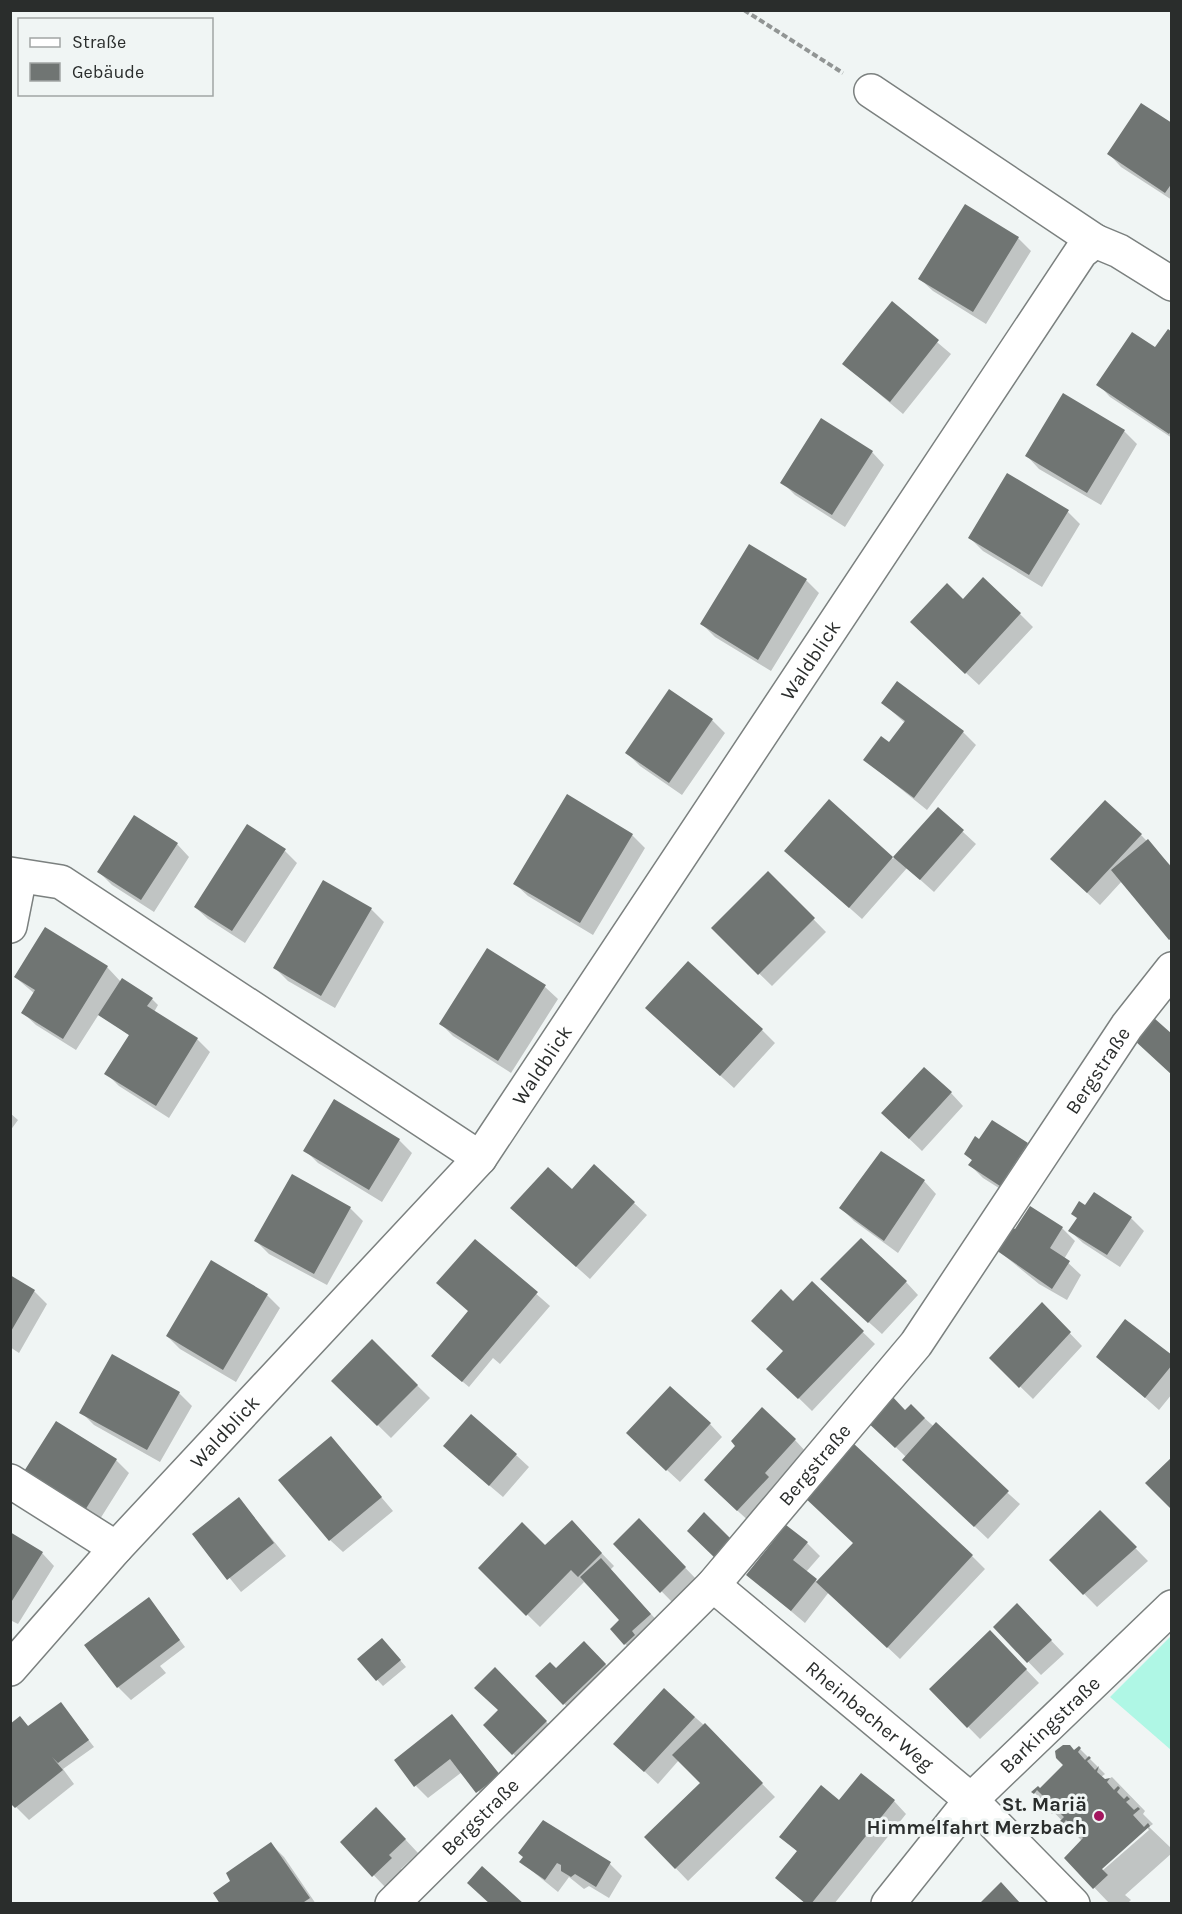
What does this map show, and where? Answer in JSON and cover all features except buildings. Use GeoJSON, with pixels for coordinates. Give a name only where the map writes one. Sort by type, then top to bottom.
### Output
{"type":"FeatureCollection","features":[{"type":"Feature","properties":{"kind":"street"},"geometry":{"type":"LineString","coordinates":[[871,92],[1095,241],[1119,251],[1172,284]]}},
{"type":"Feature","properties":{"kind":"street","name":"Waldblick"},"geometry":{"type":"LineString","coordinates":[[10,1669],[116,1548],[480,1158],[1081,252],[1095,241]]}},
{"type":"Feature","properties":{"kind":"street"},"geometry":{"type":"LineString","coordinates":[[10,926],[15,875],[61,882],[480,1158]]}},
{"type":"Feature","properties":{"kind":"street","name":"Bergstraße"},"geometry":{"type":"LineString","coordinates":[[392,1904],[713,1585],[916,1344],[1127,1026],[1172,969]]}},
{"type":"Feature","properties":{"kind":"street"},"geometry":{"type":"LineString","coordinates":[[10,1481],[116,1548]]}},
{"type":"Feature","properties":{"kind":"street","name":"Rheinbacher Weg"},"geometry":{"type":"LineString","coordinates":[[713,1585],[971,1800],[1073,1904]]}},
{"type":"Feature","properties":{"kind":"street","name":"Barkingstraße"},"geometry":{"type":"LineString","coordinates":[[888,1904],[971,1800],[1172,1607]]}},
{"type":"Feature","properties":{"kind":"path"},"geometry":{"type":"LineString","coordinates":[[744,10],[871,92]]}},
{"type":"Feature","properties":{"kind":"green space"},"geometry":{"type":"Polygon","coordinates":[[[1171,1636],[1171,1750],[1110,1697],[1171,1636]]]}},
{"type":"Feature","properties":{"kind":"place","name":"St. Mariä Himmelfahrt Merzbach"},"geometry":{"type":"Point","coordinates":[1099,1816]}}]}
